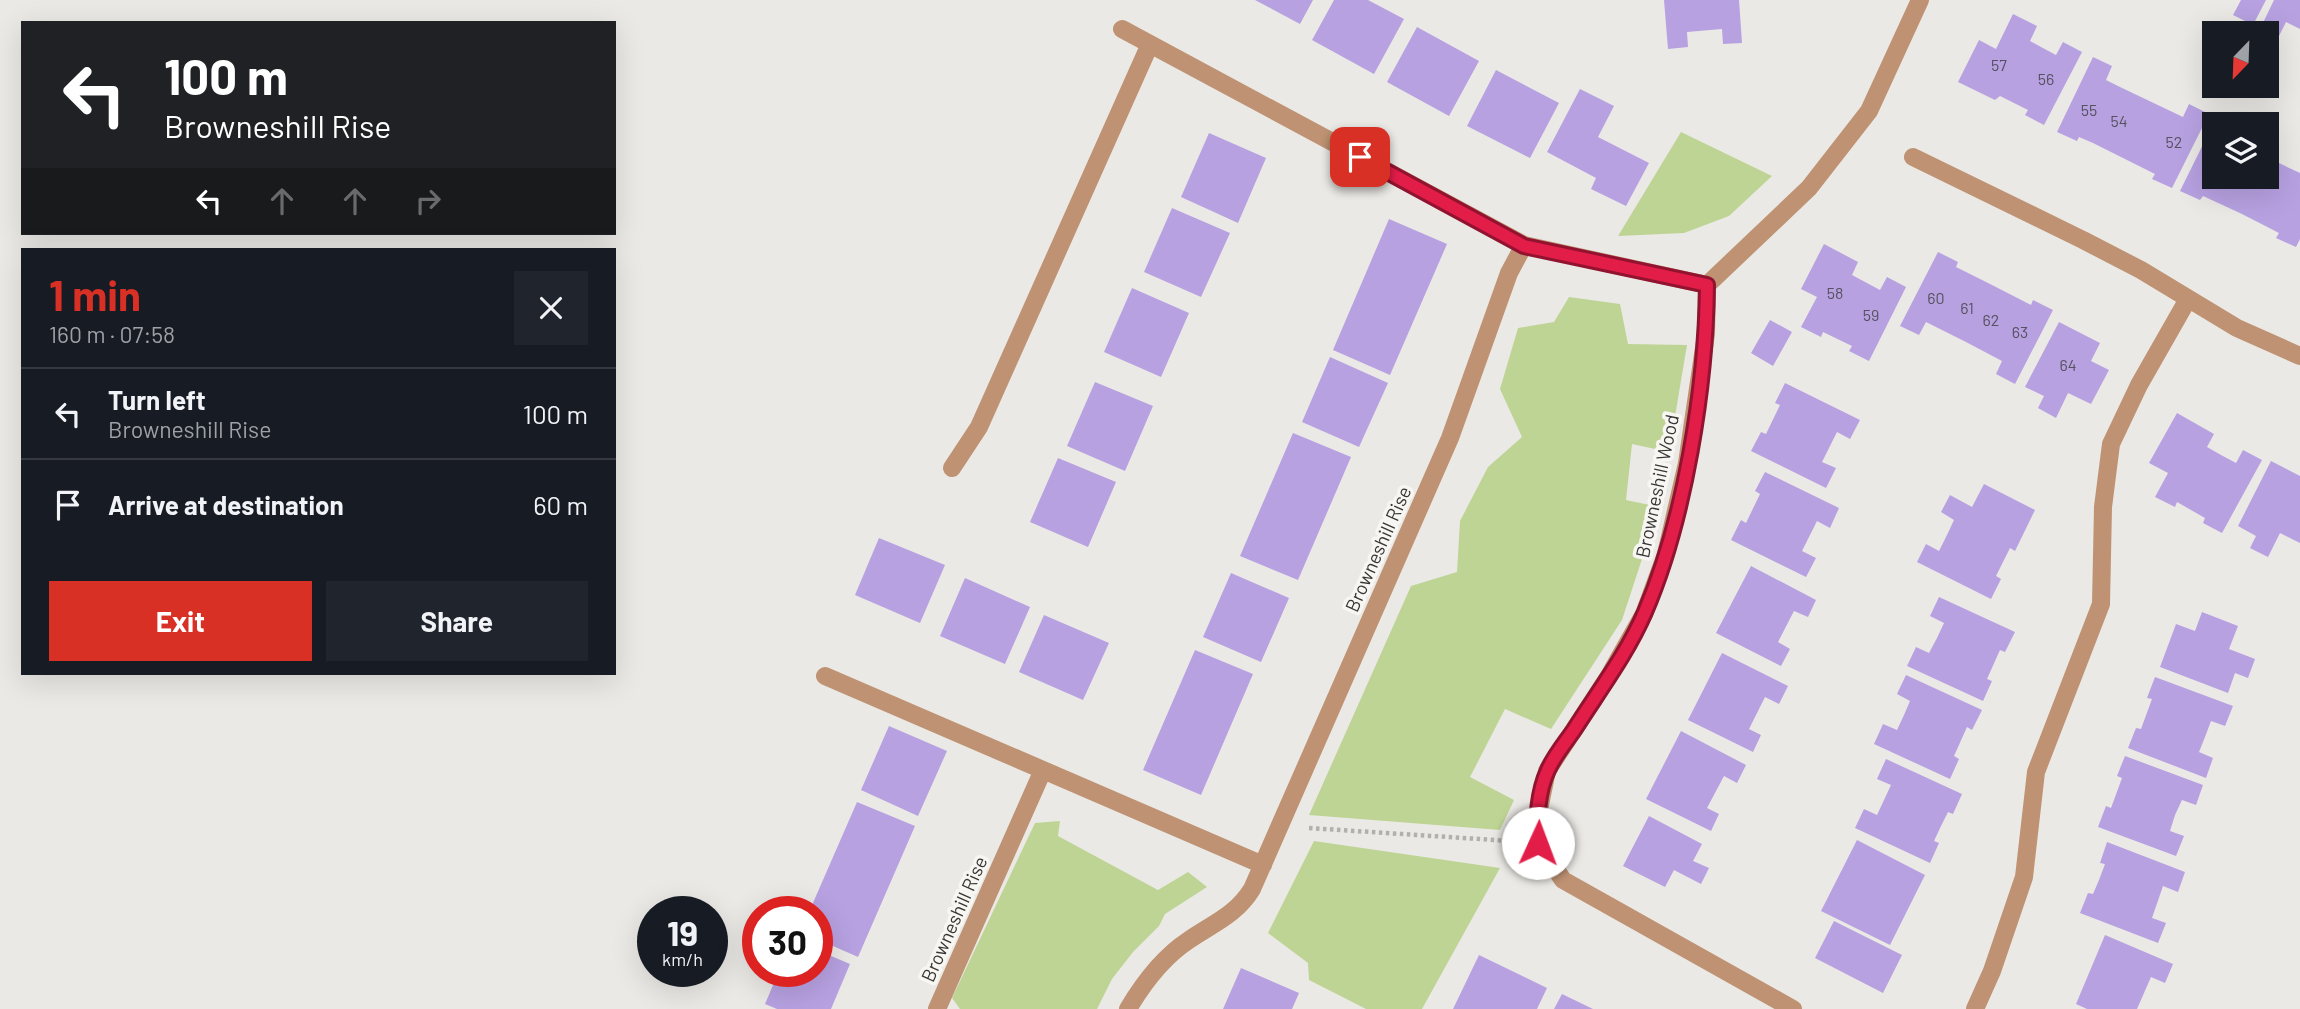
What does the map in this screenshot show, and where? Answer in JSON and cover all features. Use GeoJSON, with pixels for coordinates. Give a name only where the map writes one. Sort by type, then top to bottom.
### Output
{"type":"FeatureCollection","features":[{"type":"Feature","properties":{"kind":"street"},"geometry":{"type":"LineString","coordinates":[[1122,29],[1524,246],[1707,285],[1809,188],[1869,111],[1920,0]]}},
{"type":"Feature","properties":{"kind":"street"},"geometry":{"type":"LineString","coordinates":[[952,468],[979,427],[1150,44]]}},
{"type":"Feature","properties":{"kind":"street"},"geometry":{"type":"LineString","coordinates":[[1913,157],[2083,240],[2237,328],[2300,356]]}},
{"type":"Feature","properties":{"kind":"street","name":"Browneshill Rise"},"geometry":{"type":"LineString","coordinates":[[1128,1009],[1166,958],[1242,905],[1280,826],[1450,438],[1509,273],[1524,246]]}},
{"type":"Feature","properties":{"kind":"street","name":"Browneshill Wood"},"geometry":{"type":"LineString","coordinates":[[1538,843],[1536,824],[1547,771],[1609,676],[1644,614],[1666,554],[1687,463],[1706,334],[1707,285]]}},
{"type":"Feature","properties":{"kind":"street"},"geometry":{"type":"LineString","coordinates":[[1975,1009],[1992,971],[2024,877],[2036,772],[2101,604],[2103,507],[2111,444],[2139,385],[2188,299]]}},
{"type":"Feature","properties":{"kind":"street"},"geometry":{"type":"LineString","coordinates":[[825,676],[1262,865]]}},
{"type":"Feature","properties":{"kind":"street","name":"Browneshill Rise"},"geometry":{"type":"LineString","coordinates":[[937,1009],[1043,770]]}},
{"type":"Feature","properties":{"kind":"street"},"geometry":{"type":"LineString","coordinates":[[1538,843],[1563,880],[1793,1009]]}},
{"type":"Feature","properties":{"kind":"path"},"geometry":{"type":"LineString","coordinates":[[1280,826],[1538,843]]}},
{"type":"Feature","properties":{"kind":"green space"},"geometry":{"type":"Polygon","coordinates":[[[1681,132],[1772,176],[1729,216],[1684,233],[1618,236],[1681,132]]]}},
{"type":"Feature","properties":{"kind":"green space"},"geometry":{"type":"Polygon","coordinates":[[[1569,297],[1620,304],[1628,344],[1687,345],[1669,452],[1632,444],[1626,500],[1659,507],[1622,620],[1551,729],[1505,709],[1470,777],[1514,800],[1500,830],[1309,815],[1411,586],[1457,572],[1460,521],[1488,467],[1522,437],[1500,389],[1518,328],[1554,322],[1569,297]]]}},
{"type":"Feature","properties":{"kind":"green space"},"geometry":{"type":"Polygon","coordinates":[[[1060,821],[1058,836],[1158,890],[1188,872],[1207,887],[1165,914],[1159,926],[1133,952],[1112,979],[1097,1009],[960,1009],[952,998],[1035,823],[1060,821]]]}},
{"type":"Feature","properties":{"kind":"green space"},"geometry":{"type":"Polygon","coordinates":[[[1314,841],[1500,868],[1422,1009],[1366,1009],[1309,980],[1308,963],[1268,933],[1314,841]]]}},
{"type":"Feature","properties":{"kind":"building"},"geometry":{"type":"Polygon","coordinates":[[[1255,0],[1313,0],[1300,24],[1255,0]]]}},
{"type":"Feature","properties":{"kind":"building"},"geometry":{"type":"Polygon","coordinates":[[[1334,0],[1368,0],[1404,19],[1374,74],[1312,40],[1334,0]]]}},
{"type":"Feature","properties":{"kind":"building"},"geometry":{"type":"Polygon","coordinates":[[[1664,0],[1739,0],[1742,43],[1723,44],[1722,29],[1687,32],[1688,47],[1668,49],[1664,0]]]}},
{"type":"Feature","properties":{"kind":"building"},"geometry":{"type":"Polygon","coordinates":[[[2241,0],[2266,0],[2255,21],[2245,21],[2233,15],[2241,0]]]}},
{"type":"Feature","properties":{"kind":"building"},"geometry":{"type":"Polygon","coordinates":[[[2274,0],[2300,0],[2300,29],[2286,22],[2279,36],[2279,21],[2264,21],[2274,0]]]}},
{"type":"Feature","properties":{"kind":"building"},"geometry":{"type":"Polygon","coordinates":[[[2013,14],[2037,26],[2030,41],[2056,55],[2063,42],[2082,52],[2044,125],[2025,115],[2028,110],[2000,96],[1995,100],[1958,82],[1979,40],[1996,49],[2013,14]]]}},
{"type":"Feature","properties":{"kind":"building"},"geometry":{"type":"Polygon","coordinates":[[[1417,27],[1479,61],[1449,116],[1387,82],[1417,27]]]}},
{"type":"Feature","properties":{"kind":"building"},"geometry":{"type":"Polygon","coordinates":[[[2093,57],[2112,66],[2106,80],[2120,87],[2183,117],[2189,104],[2205,112],[2202,112],[2202,128],[2172,188],[2152,179],[2155,174],[2093,143],[2079,137],[2077,141],[2057,132],[2093,57]]]}},
{"type":"Feature","properties":{"kind":"building"},"geometry":{"type":"Polygon","coordinates":[[[1496,70],[1559,103],[1530,158],[1467,126],[1496,70]]]}},
{"type":"Feature","properties":{"kind":"building"},"geometry":{"type":"Polygon","coordinates":[[[1580,89],[1614,106],[1598,137],[1649,163],[1626,206],[1591,189],[1596,178],[1547,152],[1580,89]]]}},
{"type":"Feature","properties":{"kind":"building"},"geometry":{"type":"Polygon","coordinates":[[[1209,133],[1266,158],[1238,223],[1181,197],[1209,133]]]}},
{"type":"Feature","properties":{"kind":"building"},"geometry":{"type":"Polygon","coordinates":[[[2202,146],[2202,189],[2279,189],[2279,163],[2300,173],[2300,239],[2296,247],[2276,238],[2279,233],[2242,214],[2203,196],[2200,200],[2180,191],[2202,146]]]}},
{"type":"Feature","properties":{"kind":"building"},"geometry":{"type":"Polygon","coordinates":[[[1172,208],[1230,233],[1201,297],[1144,272],[1172,208]]]}},
{"type":"Feature","properties":{"kind":"building"},"geometry":{"type":"Polygon","coordinates":[[[1389,219],[1447,244],[1390,375],[1333,350],[1389,219]]]}},
{"type":"Feature","properties":{"kind":"building"},"geometry":{"type":"Polygon","coordinates":[[[1824,244],[1858,262],[1852,275],[1880,290],[1887,277],[1906,287],[1869,361],[1849,351],[1852,346],[1823,332],[1821,337],[1801,327],[1817,297],[1801,289],[1824,244]]]}},
{"type":"Feature","properties":{"kind":"building"},"geometry":{"type":"Polygon","coordinates":[[[1938,252],[1958,262],[1956,267],[2031,305],[2033,300],[2053,310],[2015,384],[1996,374],[2002,361],[1966,342],[1926,322],[1919,335],[1900,326],[1938,252]]]}},
{"type":"Feature","properties":{"kind":"building"},"geometry":{"type":"Polygon","coordinates":[[[1132,288],[1189,313],[1161,377],[1104,352],[1132,288]]]}},
{"type":"Feature","properties":{"kind":"building"},"geometry":{"type":"Polygon","coordinates":[[[1770,320],[1792,332],[1773,366],[1751,353],[1770,320]]]}},
{"type":"Feature","properties":{"kind":"building"},"geometry":{"type":"Polygon","coordinates":[[[2059,322],[2100,343],[2091,361],[2109,370],[2091,404],[2068,393],[2056,418],[2038,408],[2044,396],[2025,387],[2059,322]]]}},
{"type":"Feature","properties":{"kind":"building"},"geometry":{"type":"Polygon","coordinates":[[[1330,357],[1388,383],[1359,447],[1302,422],[1330,357]]]}},
{"type":"Feature","properties":{"kind":"building"},"geometry":{"type":"Polygon","coordinates":[[[1095,382],[1153,406],[1125,471],[1067,446],[1095,382]]]}},
{"type":"Feature","properties":{"kind":"building"},"geometry":{"type":"Polygon","coordinates":[[[1785,383],[1860,420],[1850,439],[1837,432],[1822,462],[1836,468],[1826,488],[1751,451],[1761,432],[1766,434],[1780,405],[1775,403],[1785,383]]]}},
{"type":"Feature","properties":{"kind":"building"},"geometry":{"type":"Polygon","coordinates":[[[2177,413],[2214,434],[2207,447],[2221,455],[2236,463],[2243,450],[2262,460],[2222,533],[2203,523],[2205,518],[2177,502],[2175,507],[2155,497],[2168,473],[2149,463],[2177,413]]]}},
{"type":"Feature","properties":{"kind":"building"},"geometry":{"type":"Polygon","coordinates":[[[1293,433],[1351,457],[1298,580],[1240,556],[1293,433]]]}},
{"type":"Feature","properties":{"kind":"building"},"geometry":{"type":"Polygon","coordinates":[[[1058,458],[1116,482],[1088,547],[1030,522],[1058,458]]]}},
{"type":"Feature","properties":{"kind":"building"},"geometry":{"type":"Polygon","coordinates":[[[2271,461],[2300,476],[2300,543],[2280,533],[2268,557],[2250,548],[2256,536],[2238,526],[2271,461]]]}},
{"type":"Feature","properties":{"kind":"building"},"geometry":{"type":"Polygon","coordinates":[[[1765,472],[1839,508],[1830,528],[1817,521],[1802,551],[1816,558],[1806,577],[1731,540],[1741,520],[1746,523],[1760,494],[1755,491],[1765,472]]]}},
{"type":"Feature","properties":{"kind":"building"},"geometry":{"type":"Polygon","coordinates":[[[1984,484],[2035,510],[2015,551],[2010,548],[1996,576],[2001,579],[1991,599],[1917,562],[1926,544],[1939,551],[1947,535],[1954,520],[1941,512],[1950,495],[1972,507],[1984,484]]]}},
{"type":"Feature","properties":{"kind":"building"},"geometry":{"type":"Polygon","coordinates":[[[879,538],[945,565],[920,623],[855,595],[879,538]]]}},
{"type":"Feature","properties":{"kind":"building"},"geometry":{"type":"Polygon","coordinates":[[[1751,566],[1816,600],[1808,617],[1794,611],[1778,642],[1790,649],[1781,666],[1716,633],[1751,566]]]}},
{"type":"Feature","properties":{"kind":"building"},"geometry":{"type":"Polygon","coordinates":[[[1231,573],[1289,598],[1261,662],[1203,637],[1231,573]]]}},
{"type":"Feature","properties":{"kind":"building"},"geometry":{"type":"Polygon","coordinates":[[[965,578],[1030,607],[1005,664],[940,636],[965,578]]]}},
{"type":"Feature","properties":{"kind":"building"},"geometry":{"type":"Polygon","coordinates":[[[1939,597],[2015,632],[2005,652],[2000,650],[1987,679],[1992,681],[1983,701],[1907,666],[1916,647],[1929,653],[1944,623],[1930,616],[1939,597]]]}},
{"type":"Feature","properties":{"kind":"building"},"geometry":{"type":"Polygon","coordinates":[[[2202,612],[2238,626],[2229,649],[2255,659],[2248,678],[2235,673],[2228,693],[2160,667],[2176,624],[2195,631],[2202,612]]]}},
{"type":"Feature","properties":{"kind":"building"},"geometry":{"type":"Polygon","coordinates":[[[1044,615],[1109,643],[1083,700],[1019,672],[1044,615]]]}},
{"type":"Feature","properties":{"kind":"building"},"geometry":{"type":"Polygon","coordinates":[[[1195,650],[1253,674],[1201,795],[1143,770],[1195,650]]]}},
{"type":"Feature","properties":{"kind":"building"},"geometry":{"type":"Polygon","coordinates":[[[1722,653],[1788,686],[1779,704],[1765,697],[1749,729],[1761,735],[1753,752],[1688,720],[1722,653]]]}},
{"type":"Feature","properties":{"kind":"building"},"geometry":{"type":"Polygon","coordinates":[[[1906,675],[1982,710],[1972,730],[1967,727],[1954,756],[1959,759],[1950,779],[1874,744],[1883,724],[1897,730],[1904,715],[1910,701],[1897,694],[1906,675]]]}},
{"type":"Feature","properties":{"kind":"building"},"geometry":{"type":"Polygon","coordinates":[[[2155,677],[2233,706],[2225,726],[2211,721],[2199,752],[2213,758],[2206,778],[2128,748],[2136,728],[2141,729],[2152,699],[2147,698],[2155,677]]]}},
{"type":"Feature","properties":{"kind":"building"},"geometry":{"type":"Polygon","coordinates":[[[889,726],[947,751],[918,816],[861,790],[889,726]]]}},
{"type":"Feature","properties":{"kind":"building"},"geometry":{"type":"Polygon","coordinates":[[[1681,731],[1746,765],[1737,783],[1724,776],[1707,808],[1719,814],[1711,831],[1646,799],[1681,731]]]}},
{"type":"Feature","properties":{"kind":"building"},"geometry":{"type":"Polygon","coordinates":[[[2125,756],[2203,785],[2196,805],[2182,800],[2175,815],[2170,831],[2184,836],[2176,856],[2098,827],[2106,806],[2111,808],[2122,778],[2117,776],[2125,756]]]}},
{"type":"Feature","properties":{"kind":"building"},"geometry":{"type":"Polygon","coordinates":[[[1886,759],[1962,794],[1953,814],[1948,812],[1934,841],[1939,843],[1930,863],[1855,828],[1864,809],[1877,815],[1891,785],[1877,779],[1886,759]]]}},
{"type":"Feature","properties":{"kind":"building"},"geometry":{"type":"Polygon","coordinates":[[[857,802],[915,826],[858,957],[833,946],[833,896],[816,896],[857,802]]]}},
{"type":"Feature","properties":{"kind":"building"},"geometry":{"type":"Polygon","coordinates":[[[1649,816],[1702,844],[1693,861],[1709,868],[1701,884],[1674,870],[1665,887],[1623,866],[1649,816]]]}},
{"type":"Feature","properties":{"kind":"building"},"geometry":{"type":"Polygon","coordinates":[[[1857,840],[1925,875],[1890,945],[1821,911],[1857,840]]]}},
{"type":"Feature","properties":{"kind":"building"},"geometry":{"type":"Polygon","coordinates":[[[2107,842],[2185,872],[2178,892],[2163,886],[2152,918],[2166,923],[2158,943],[2080,913],[2088,893],[2093,894],[2099,880],[2105,864],[2100,863],[2107,842]]]}},
{"type":"Feature","properties":{"kind":"building"},"geometry":{"type":"Polygon","coordinates":[[[1834,921],[1902,955],[1883,993],[1815,958],[1834,921]]]}},
{"type":"Feature","properties":{"kind":"building"},"geometry":{"type":"Polygon","coordinates":[[[2105,935],[2173,964],[2165,983],[2151,977],[2137,1009],[2087,1009],[2076,1004],[2105,935]]]}},
{"type":"Feature","properties":{"kind":"building"},"geometry":{"type":"Polygon","coordinates":[[[1479,955],[1547,988],[1537,1009],[1453,1009],[1479,955]]]}},
{"type":"Feature","properties":{"kind":"building"},"geometry":{"type":"Polygon","coordinates":[[[833,957],[850,964],[831,1009],[777,1009],[765,1004],[772,987],[833,987],[833,957]]]}},
{"type":"Feature","properties":{"kind":"building"},"geometry":{"type":"Polygon","coordinates":[[[1241,968],[1299,993],[1292,1009],[1223,1009],[1241,968]]]}},
{"type":"Feature","properties":{"kind":"building"},"geometry":{"type":"Polygon","coordinates":[[[1562,994],[1593,1009],[1554,1009],[1562,994]]]}},
{"type":"Feature","properties":{"kind":"route"},"geometry":{"type":"LineString","coordinates":[[1360,157],[1524,246],[1707,285],[1706,334],[1687,463],[1666,554],[1644,614],[1609,676],[1547,771],[1536,824],[1538,843]]}}]}
